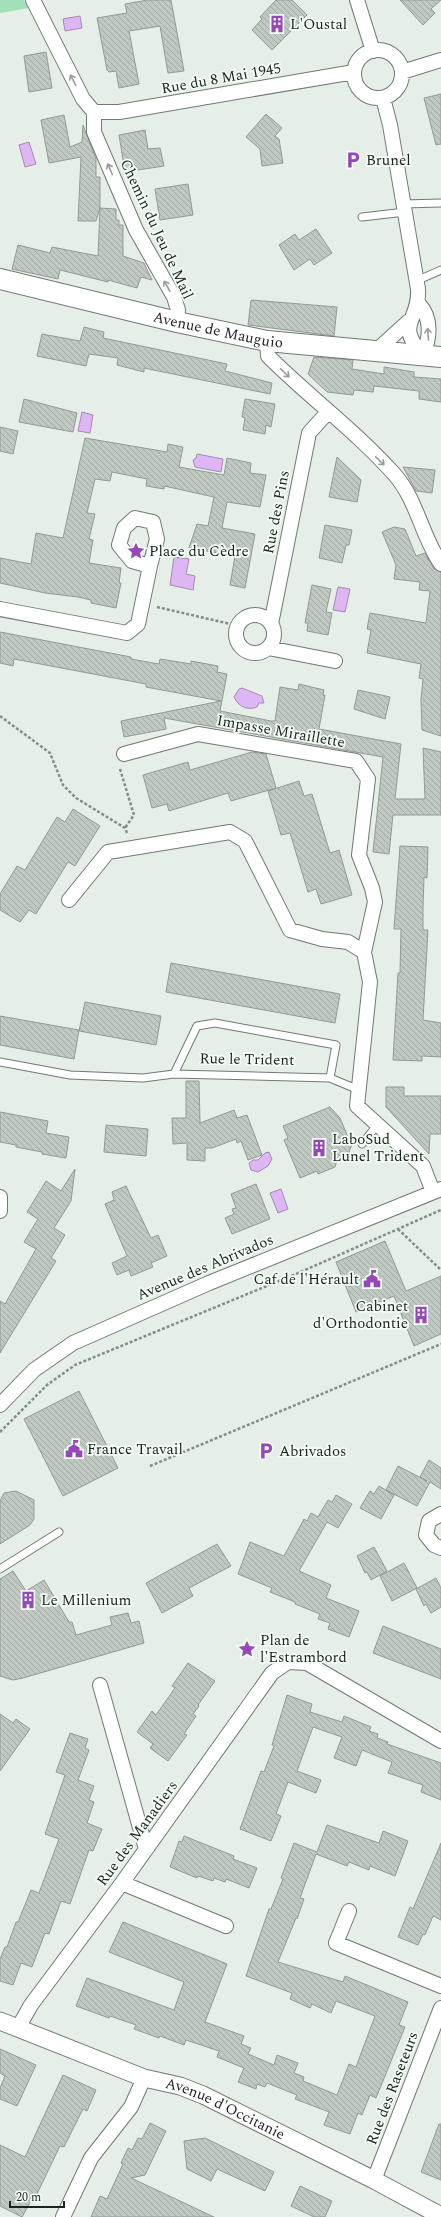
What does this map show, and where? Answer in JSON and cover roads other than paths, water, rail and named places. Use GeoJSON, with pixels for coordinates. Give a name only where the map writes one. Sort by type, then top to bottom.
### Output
{"type":"FeatureCollection","features":[{"type":"Feature","properties":{"kind":"main road","name":"Avenue de Mauguio"},"geometry":{"type":"LineString","coordinates":[[0,280],[176,322],[267,341],[432,356]]}},
{"type":"Feature","properties":{"kind":"street"},"geometry":{"type":"LineString","coordinates":[[33,0],[83,99],[94,112]]}},
{"type":"Feature","properties":{"kind":"street"},"geometry":{"type":"LineString","coordinates":[[357,0],[373,51]]}},
{"type":"Feature","properties":{"kind":"street"},"geometry":{"type":"LineString","coordinates":[[381,50],[396,58],[402,72],[401,82],[397,89],[383,98],[375,98],[360,91],[356,84],[354,72],[359,60],[373,51],[381,50]]}},
{"type":"Feature","properties":{"kind":"street"},"geometry":{"type":"LineString","coordinates":[[402,72],[441,60]]}},
{"type":"Feature","properties":{"kind":"street","name":"Rue du 8 Mai 1945"},"geometry":{"type":"LineString","coordinates":[[94,112],[118,112],[354,72]]}},
{"type":"Feature","properties":{"kind":"street"},"geometry":{"type":"LineString","coordinates":[[383,98],[390,125],[419,304],[425,311],[432,356]]}},
{"type":"Feature","properties":{"kind":"street","name":"Chemin du Jeu de Mail"},"geometry":{"type":"LineString","coordinates":[[94,112],[94,132],[136,230],[174,297],[178,310],[176,322]]}},
{"type":"Feature","properties":{"kind":"street"},"geometry":{"type":"LineString","coordinates":[[376,351],[409,321],[419,304]]}},
{"type":"Feature","properties":{"kind":"street"},"geometry":{"type":"LineString","coordinates":[[409,321],[411,342],[432,356]]}},
{"type":"Feature","properties":{"kind":"street"},"geometry":{"type":"LineString","coordinates":[[267,341],[268,356],[396,476],[412,503],[430,544],[441,564]]}},
{"type":"Feature","properties":{"kind":"street","name":"Rue des Pins"},"geometry":{"type":"LineString","coordinates":[[268,648],[273,639],[273,629],[271,624],[309,433],[328,412]]}},
{"type":"Feature","properties":{"kind":"street"},"geometry":{"type":"LineString","coordinates":[[0,609],[127,633],[138,624],[141,603],[150,566]]}},
{"type":"Feature","properties":{"kind":"street"},"geometry":{"type":"LineString","coordinates":[[271,624],[263,617],[257,616],[246,618],[239,626],[237,638],[244,649],[256,653],[268,648],[335,661]]}},
{"type":"Feature","properties":{"kind":"street","name":"Impasse Miraillette"},"geometry":{"type":"LineString","coordinates":[[124,754],[198,734],[356,761],[368,778],[359,855],[372,888],[375,902],[364,952]]}},
{"type":"Feature","properties":{"kind":"street"},"geometry":{"type":"LineString","coordinates":[[69,900],[108,852],[230,832],[245,841],[290,930],[322,939],[348,942],[364,952],[370,982],[357,1106],[423,1166],[437,1191]]}},
{"type":"Feature","properties":{"kind":"street","name":"Avenue des Abrivados"},"geometry":{"type":"LineString","coordinates":[[0,1405],[34,1370],[73,1343],[209,1283],[437,1191]]}},
{"type":"Feature","properties":{"kind":"street"},"geometry":{"type":"LineString","coordinates":[[0,1197],[0,1211]]}},
{"type":"Feature","properties":{"kind":"street"},"geometry":{"type":"LineString","coordinates":[[441,1514],[429,1521],[426,1535],[434,1545],[441,1548]]}},
{"type":"Feature","properties":{"kind":"street","name":"Rue des Manadiers"},"geometry":{"type":"LineString","coordinates":[[18,2028],[31,2005],[122,1884],[272,1673],[288,1662],[306,1662],[441,1741]]}},
{"type":"Feature","properties":{"kind":"street"},"geometry":{"type":"LineString","coordinates":[[100,1685],[146,1849]]}},
{"type":"Feature","properties":{"kind":"street"},"geometry":{"type":"LineString","coordinates":[[122,1884],[226,1926]]}},
{"type":"Feature","properties":{"kind":"street"},"geometry":{"type":"LineString","coordinates":[[349,1911],[336,1943],[441,1986]]}},
{"type":"Feature","properties":{"kind":"street","name":"Rue des Raseteurs"},"geometry":{"type":"LineString","coordinates":[[374,2180],[441,2008]]}},
{"type":"Feature","properties":{"kind":"street","name":"Avenue d'Occitanie"},"geometry":{"type":"LineString","coordinates":[[0,2021],[144,2078],[180,2086],[203,2095],[374,2180],[441,2216]]}},
{"type":"Feature","properties":{"kind":"street"},"geometry":{"type":"LineString","coordinates":[[64,2217],[91,2158],[131,2107],[144,2078]]}},
{"type":"Feature","properties":{"kind":"lane"},"geometry":{"type":"LineString","coordinates":[[362,217],[404,208],[441,203]]}},
{"type":"Feature","properties":{"kind":"lane"},"geometry":{"type":"LineString","coordinates":[[416,281],[441,270]]}},
{"type":"Feature","properties":{"kind":"lane"},"geometry":{"type":"LineString","coordinates":[[174,1074],[197,1026],[215,1023],[336,1045],[330,1078]]}},
{"type":"Feature","properties":{"kind":"lane","name":"Rue le Trident"},"geometry":{"type":"LineString","coordinates":[[0,1062],[70,1075],[143,1078],[174,1074],[330,1078],[359,1090]]}},
{"type":"Feature","properties":{"kind":"lane"},"geometry":{"type":"LineString","coordinates":[[362,1144],[378,1124]]}},
{"type":"Feature","properties":{"kind":"lane"},"geometry":{"type":"LineString","coordinates":[[0,1569],[59,1532]]}},
{"type":"Feature","properties":{"kind":"place","name":"L'Oustal"},"geometry":{"type":"Point","coordinates":[277,24]}},
{"type":"Feature","properties":{"kind":"place","name":"Brunel"},"geometry":{"type":"Point","coordinates":[353,160]}},
{"type":"Feature","properties":{"kind":"place","name":"Place du Cèdre"},"geometry":{"type":"Point","coordinates":[136,551]}},
{"type":"Feature","properties":{"kind":"place","name":"LaboSud Lunel Trident"},"geometry":{"type":"Point","coordinates":[319,1148]}},
{"type":"Feature","properties":{"kind":"place","name":"Caf de l'Hérault"},"geometry":{"type":"Point","coordinates":[372,1279]}},
{"type":"Feature","properties":{"kind":"place","name":"Cabinet d'Orthodontie"},"geometry":{"type":"Point","coordinates":[421,1315]}},
{"type":"Feature","properties":{"kind":"place","name":"France Travail"},"geometry":{"type":"Point","coordinates":[74,1449]}},
{"type":"Feature","properties":{"kind":"place","name":"Abrivados"},"geometry":{"type":"Point","coordinates":[266,1451]}},
{"type":"Feature","properties":{"kind":"place","name":"Le Millenium"},"geometry":{"type":"Point","coordinates":[28,1600]}},
{"type":"Feature","properties":{"kind":"place","name":"Plan de l'Estrambord"},"geometry":{"type":"Point","coordinates":[247,1649]}}]}
